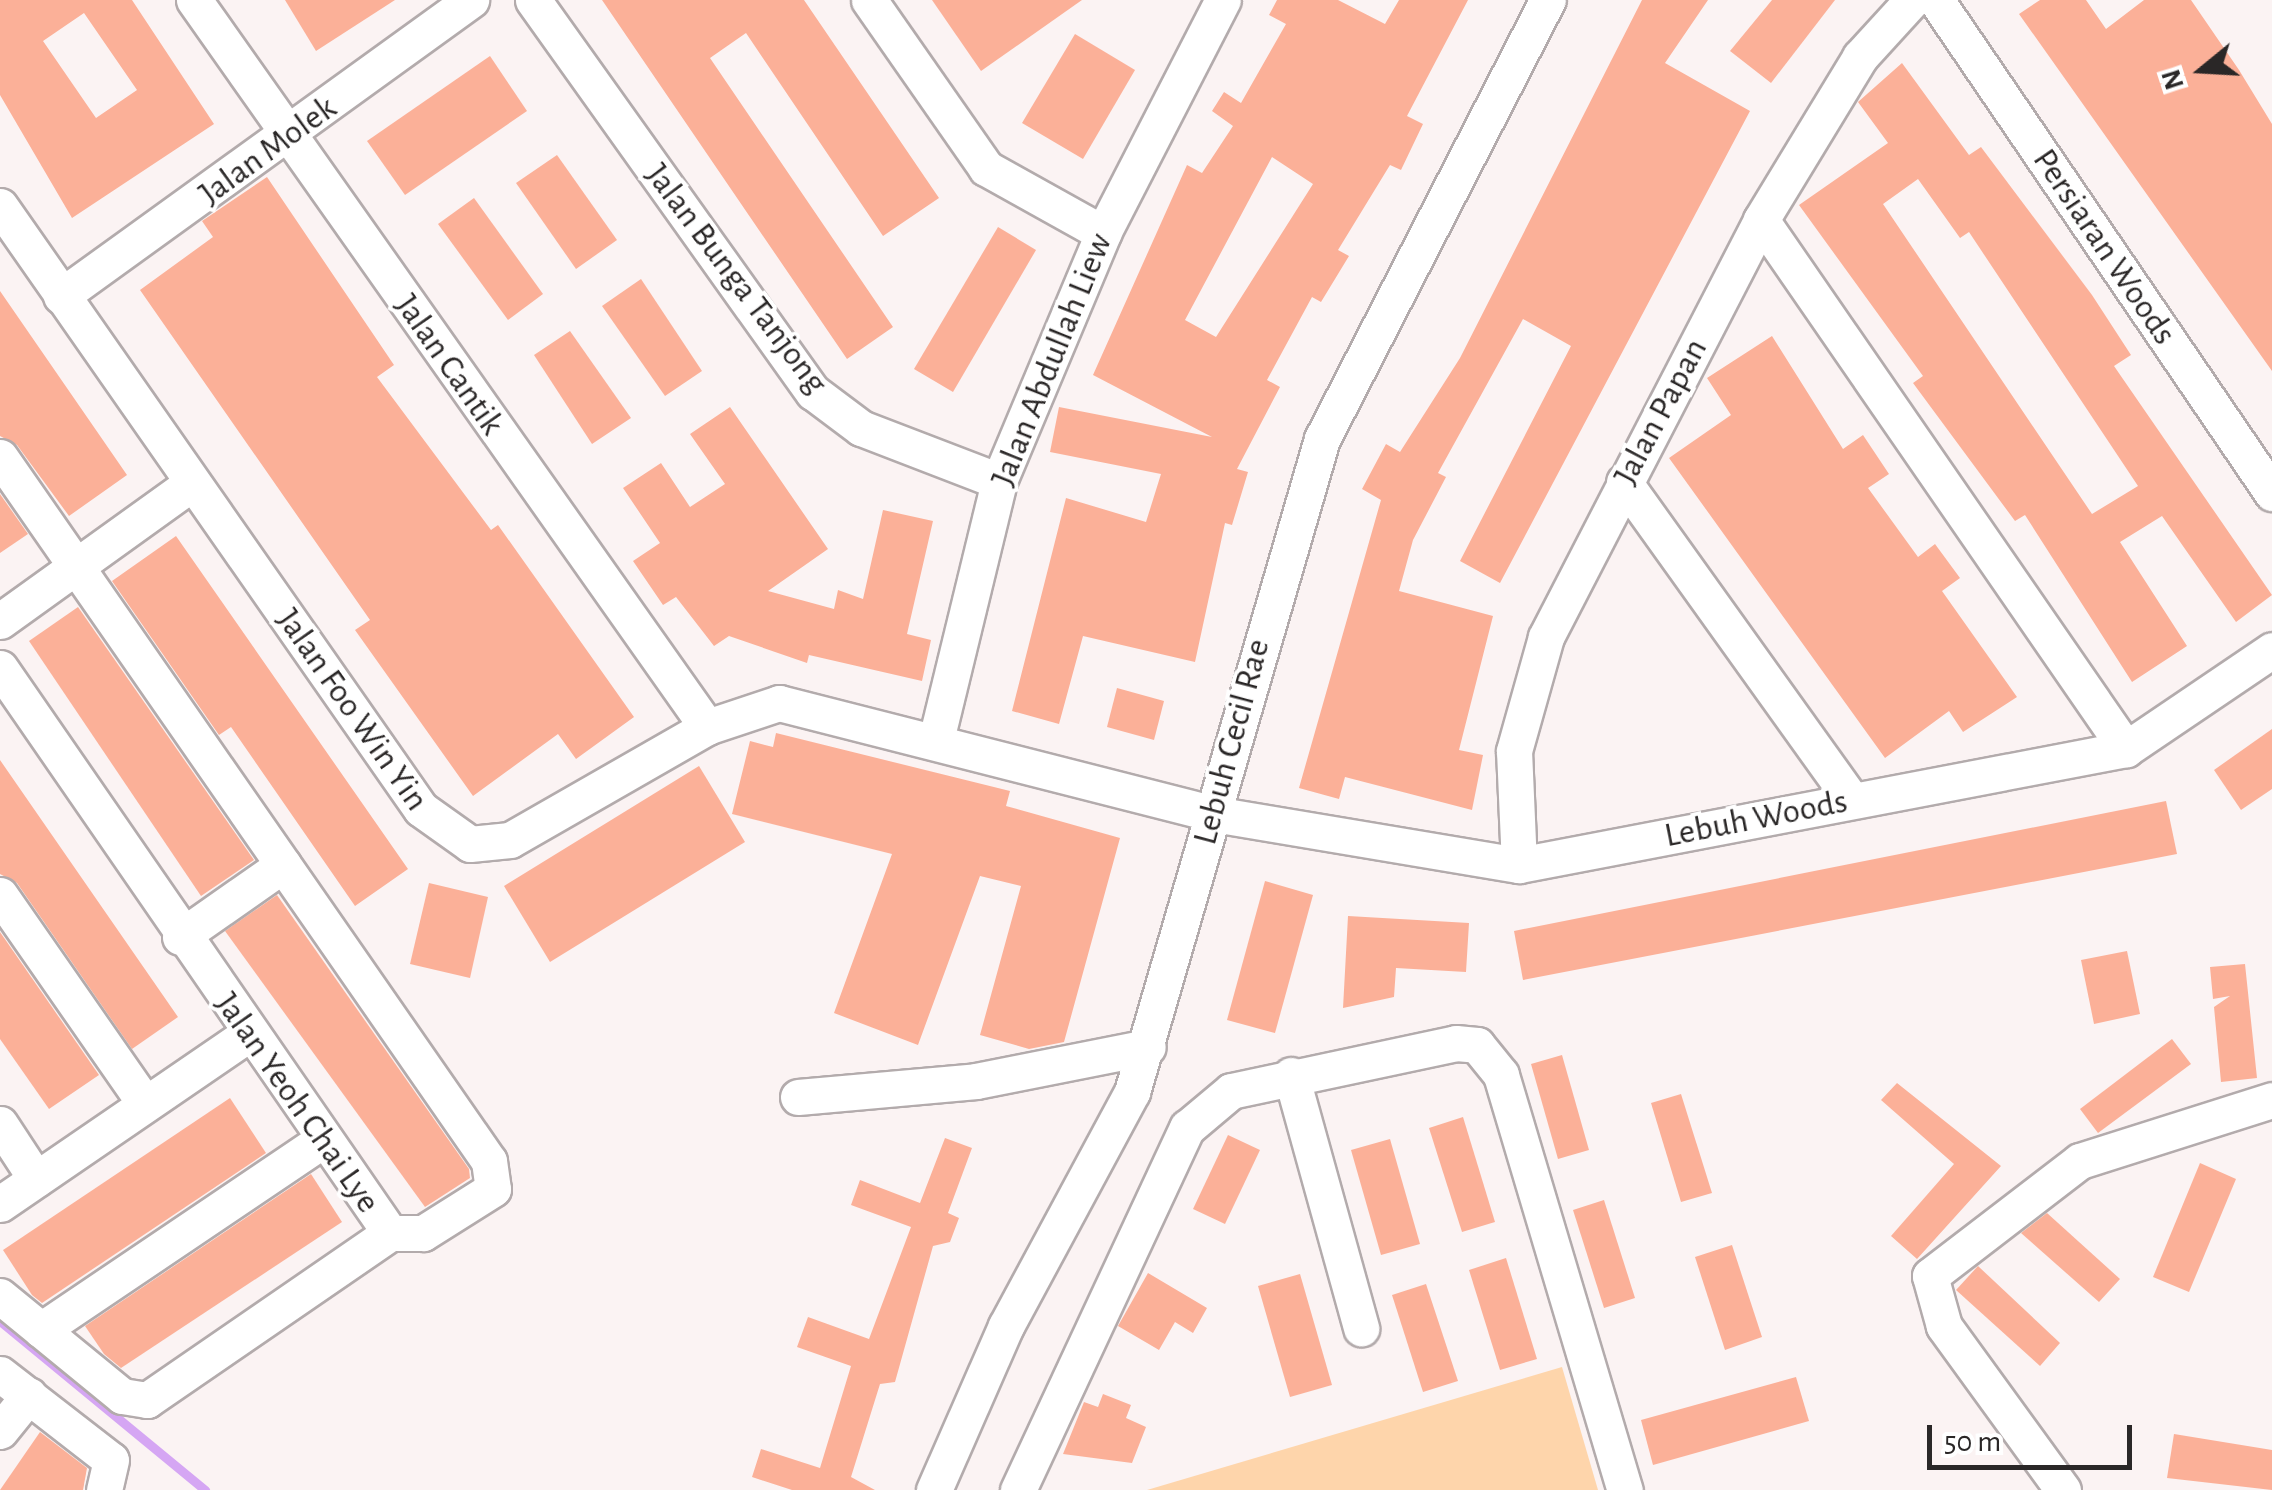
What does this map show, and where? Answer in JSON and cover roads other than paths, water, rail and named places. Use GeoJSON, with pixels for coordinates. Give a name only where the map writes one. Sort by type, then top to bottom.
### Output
{"type":"FeatureCollection","features":[{"type":"Feature","properties":{"kind":"street","name":"Jalan Cantik"},"geometry":{"type":"LineString","coordinates":[[194,0],[288,139],[707,727]]}},
{"type":"Feature","properties":{"kind":"street","name":"Jalan Molek"},"geometry":{"type":"LineString","coordinates":[[61,296],[288,139],[470,0]]}},
{"type":"Feature","properties":{"kind":"street","name":"Jalan Bunga Tanjong"},"geometry":{"type":"LineString","coordinates":[[533,0],[813,392],[861,428],[999,481]]}},
{"type":"Feature","properties":{"kind":"street"},"geometry":{"type":"LineString","coordinates":[[869,0],[986,168],[1103,233]]}},
{"type":"Feature","properties":{"kind":"street","name":"Lebuh Cecil Rae"},"geometry":{"type":"LineString","coordinates":[[934,1490],[1148,1048],[1322,438],[1548,0]]}},
{"type":"Feature","properties":{"kind":"street","name":"Jalan Papan"},"geometry":{"type":"LineString","coordinates":[[1520,865],[1514,751],[1546,637],[1762,220],[1860,57],[1912,0]]}},
{"type":"Feature","properties":{"kind":"street","name":"Persiaran Woods"},"geometry":{"type":"LineString","coordinates":[[1936,0],[2272,493]]}},
{"type":"Feature","properties":{"kind":"street","name":"Jalan Abdullah Liew"},"geometry":{"type":"LineString","coordinates":[[936,740],[999,481],[1103,233],[1214,4]]}},
{"type":"Feature","properties":{"kind":"street","name":"Jalan Foo Win Yin"},"geometry":{"type":"LineString","coordinates":[[0,206],[421,809],[452,838],[510,840],[707,727],[779,703],[936,740],[1212,814]]}},
{"type":"Feature","properties":{"kind":"street"},"geometry":{"type":"LineString","coordinates":[[1762,220],[2126,750]]}},
{"type":"Feature","properties":{"kind":"street"},"geometry":{"type":"LineString","coordinates":[[0,457],[497,1177],[423,1233],[390,1233]]}},
{"type":"Feature","properties":{"kind":"street"},"geometry":{"type":"LineString","coordinates":[[1624,482],[1852,800]]}},
{"type":"Feature","properties":{"kind":"street"},"geometry":{"type":"LineString","coordinates":[[0,621],[192,483]]}},
{"type":"Feature","properties":{"kind":"street","name":"Lebuh Woods"},"geometry":{"type":"LineString","coordinates":[[1212,814],[1520,865],[2126,750],[2272,650]]}},
{"type":"Feature","properties":{"kind":"street","name":"Jalan Yeoh Chai Lye"},"geometry":{"type":"LineString","coordinates":[[0,668],[180,937],[390,1233],[147,1400],[122,1396],[0,1296]]}},
{"type":"Feature","properties":{"kind":"street"},"geometry":{"type":"LineString","coordinates":[[180,937],[284,865]]}},
{"type":"Feature","properties":{"kind":"street"},"geometry":{"type":"LineString","coordinates":[[0,895],[145,1104]]}},
{"type":"Feature","properties":{"kind":"street"},"geometry":{"type":"LineString","coordinates":[[0,1204],[248,1034]]}},
{"type":"Feature","properties":{"kind":"street"},"geometry":{"type":"LineString","coordinates":[[1018,1490],[1188,1128],[1231,1091],[1291,1075],[1456,1043],[1478,1045],[1501,1075],[1625,1490]]}},
{"type":"Feature","properties":{"kind":"street"},"geometry":{"type":"LineString","coordinates":[[798,1097],[976,1082],[1148,1048]]}},
{"type":"Feature","properties":{"kind":"street"},"geometry":{"type":"LineString","coordinates":[[1291,1075],[1360,1328]]}},
{"type":"Feature","properties":{"kind":"street"},"geometry":{"type":"LineString","coordinates":[[2063,1490],[1944,1326],[1930,1276],[2080,1161],[2272,1100]]}},
{"type":"Feature","properties":{"kind":"street"},"geometry":{"type":"LineString","coordinates":[[0,1124],[36,1179]]}},
{"type":"Feature","properties":{"kind":"street"},"geometry":{"type":"LineString","coordinates":[[41,1330],[323,1140]]}},
{"type":"Feature","properties":{"kind":"street"},"geometry":{"type":"LineString","coordinates":[[0,1374],[29,1396],[119,1483]]}},
{"type":"Feature","properties":{"kind":"street"},"geometry":{"type":"LineString","coordinates":[[0,1431],[29,1396]]}},
{"type":"Feature","properties":{"kind":"waterway"},"geometry":{"type":"LineString","coordinates":[[0,1321],[205,1490]]}}]}
